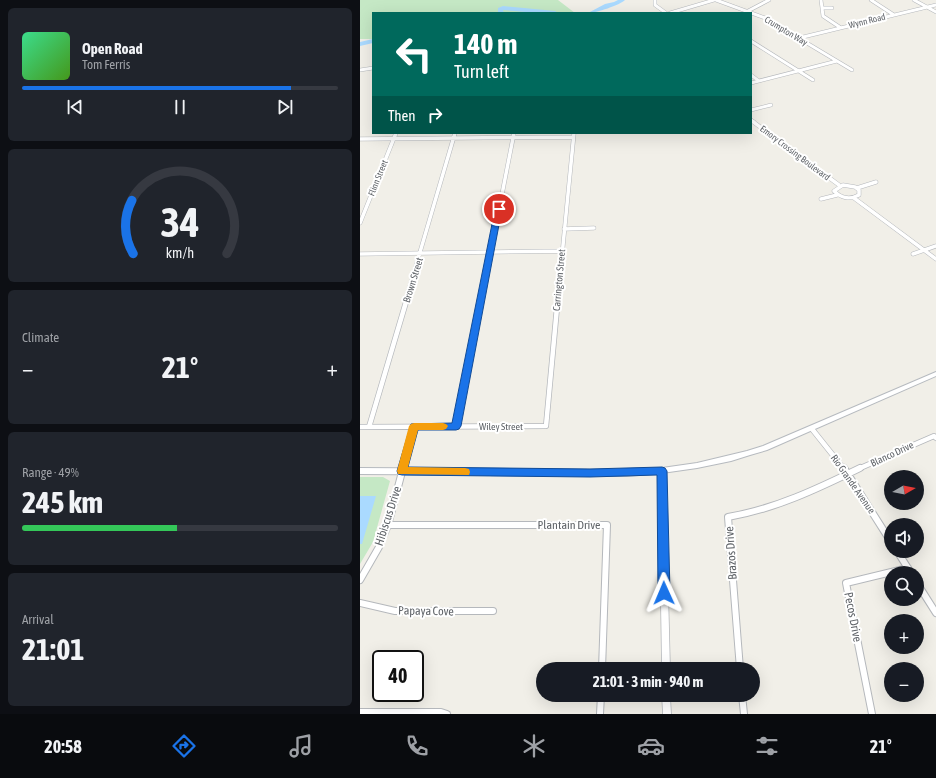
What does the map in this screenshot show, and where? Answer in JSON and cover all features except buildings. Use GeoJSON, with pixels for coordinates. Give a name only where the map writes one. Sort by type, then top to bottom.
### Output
{"type":"FeatureCollection","features":[{"type":"Feature","properties":{"kind":"main road"},"geometry":{"type":"LineString","coordinates":[[360,471],[590,473],[662,471],[695,467],[743,456],[765,448],[812,429],[936,374]]}},
{"type":"Feature","properties":{"kind":"street"},"geometry":{"type":"LineString","coordinates":[[655,0],[655,5],[665,12]]}},
{"type":"Feature","properties":{"kind":"street"},"geometry":{"type":"LineString","coordinates":[[673,12],[715,0]]}},
{"type":"Feature","properties":{"kind":"street","name":"Crumpton Way"},"geometry":{"type":"LineString","coordinates":[[715,0],[748,11]]}},
{"type":"Feature","properties":{"kind":"street"},"geometry":{"type":"LineString","coordinates":[[748,11],[769,0]]}},
{"type":"Feature","properties":{"kind":"street"},"geometry":{"type":"LineString","coordinates":[[821,0],[822,14],[825,18],[841,28]]}},
{"type":"Feature","properties":{"kind":"street"},"geometry":{"type":"LineString","coordinates":[[871,0],[894,15]]}},
{"type":"Feature","properties":{"kind":"street"},"geometry":{"type":"LineString","coordinates":[[914,0],[936,12]]}},
{"type":"Feature","properties":{"kind":"street","name":"Wynn Road"},"geometry":{"type":"LineString","coordinates":[[799,38],[936,5]]}},
{"type":"Feature","properties":{"kind":"street"},"geometry":{"type":"LineString","coordinates":[[822,8],[832,8]]}},
{"type":"Feature","properties":{"kind":"street","name":"Crumpton Way"},"geometry":{"type":"LineString","coordinates":[[752,13],[765,18],[852,70]]}},
{"type":"Feature","properties":{"kind":"street"},"geometry":{"type":"LineString","coordinates":[[752,42],[813,80]]}},
{"type":"Feature","properties":{"kind":"street"},"geometry":{"type":"LineString","coordinates":[[752,83],[837,61]]}},
{"type":"Feature","properties":{"kind":"street"},"geometry":{"type":"LineString","coordinates":[[360,70],[372,68]]}},
{"type":"Feature","properties":{"kind":"street"},"geometry":{"type":"LineString","coordinates":[[752,77],[759,81]]}},
{"type":"Feature","properties":{"kind":"street"},"geometry":{"type":"LineString","coordinates":[[752,110],[771,105]]}},
{"type":"Feature","properties":{"kind":"street","name":"Emory Crossing Boulevard"},"geometry":{"type":"LineString","coordinates":[[752,121],[839,185]]}},
{"type":"Feature","properties":{"kind":"street","name":"Flinn Street"},"geometry":{"type":"LineString","coordinates":[[360,223],[396,134]]}},
{"type":"Feature","properties":{"kind":"street","name":"Brown Street"},"geometry":{"type":"LineString","coordinates":[[369,426],[421,253],[455,134]]}},
{"type":"Feature","properties":{"kind":"street"},"geometry":{"type":"LineString","coordinates":[[456,426],[514,134]]}},
{"type":"Feature","properties":{"kind":"street"},"geometry":{"type":"LineString","coordinates":[[360,139],[513,138],[573,135]]}},
{"type":"Feature","properties":{"kind":"street","name":"Carrington Street"},"geometry":{"type":"LineString","coordinates":[[546,426],[573,135]]}},
{"type":"Feature","properties":{"kind":"street"},"geometry":{"type":"LineString","coordinates":[[837,195],[834,191],[839,185],[847,185],[857,188],[876,182]]}},
{"type":"Feature","properties":{"kind":"street"},"geometry":{"type":"LineString","coordinates":[[854,198],[860,193],[857,188]]}},
{"type":"Feature","properties":{"kind":"street"},"geometry":{"type":"LineString","coordinates":[[821,200],[837,195],[846,198],[854,198],[936,259]]}},
{"type":"Feature","properties":{"kind":"street"},"geometry":{"type":"LineString","coordinates":[[564,229],[594,228]]}},
{"type":"Feature","properties":{"kind":"street"},"geometry":{"type":"LineString","coordinates":[[913,254],[936,246]]}},
{"type":"Feature","properties":{"kind":"street"},"geometry":{"type":"LineString","coordinates":[[360,254],[562,251]]}},
{"type":"Feature","properties":{"kind":"street","name":"Wiley Street"},"geometry":{"type":"LineString","coordinates":[[360,426],[546,426]]}},
{"type":"Feature","properties":{"kind":"street","name":"Hibiscus Drive"},"geometry":{"type":"LineString","coordinates":[[360,580],[379,547],[388,525],[414,426]]}},
{"type":"Feature","properties":{"kind":"street","name":"Rio Grande Avenue"},"geometry":{"type":"LineString","coordinates":[[812,429],[848,474],[884,531]]}},
{"type":"Feature","properties":{"kind":"street","name":"Blanco Drive"},"geometry":{"type":"LineString","coordinates":[[848,474],[920,440],[934,436],[936,438]]}},
{"type":"Feature","properties":{"kind":"street"},"geometry":{"type":"LineString","coordinates":[[662,471],[666,662]]}},
{"type":"Feature","properties":{"kind":"street","name":"Brazos Drive"},"geometry":{"type":"LineString","coordinates":[[739,662],[728,517],[769,507],[816,490],[848,474]]}},
{"type":"Feature","properties":{"kind":"street","name":"Plantain Drive"},"geometry":{"type":"LineString","coordinates":[[388,525],[607,525],[602,662]]}},
{"type":"Feature","properties":{"kind":"street","name":"Pecos Drive"},"geometry":{"type":"LineString","coordinates":[[872,714],[846,583],[884,576]]}},
{"type":"Feature","properties":{"kind":"street"},"geometry":{"type":"LineString","coordinates":[[924,594],[936,613]]}},
{"type":"Feature","properties":{"kind":"street","name":"Papaya Cove"},"geometry":{"type":"LineString","coordinates":[[360,603],[395,611],[493,611]]}},
{"type":"Feature","properties":{"kind":"street"},"geometry":{"type":"LineString","coordinates":[[600,714],[601,702]]}},
{"type":"Feature","properties":{"kind":"street"},"geometry":{"type":"LineString","coordinates":[[666,702],[667,714]]}},
{"type":"Feature","properties":{"kind":"street"},"geometry":{"type":"LineString","coordinates":[[743,702],[744,714]]}},
{"type":"Feature","properties":{"kind":"street"},"geometry":{"type":"LineString","coordinates":[[360,712],[441,712],[447,714]]}},
{"type":"Feature","properties":{"kind":"green space"},"geometry":{"type":"Polygon","coordinates":[[[360,0],[558,0],[574,12],[372,12],[372,39],[360,39],[360,0]]]}},
{"type":"Feature","properties":{"kind":"green space"},"geometry":{"type":"Polygon","coordinates":[[[360,477],[383,477],[390,481],[373,542],[360,564],[360,477]]]}},
{"type":"Feature","properties":{"kind":"water"},"geometry":{"type":"Polygon","coordinates":[[[360,496],[376,496],[362,544],[360,544],[360,496]]]}},
{"type":"Feature","properties":{"kind":"waterway"},"geometry":{"type":"LineString","coordinates":[[593,12],[607,5],[616,4],[622,0]]}},
{"type":"Feature","properties":{"kind":"waterway"},"geometry":{"type":"LineString","coordinates":[[501,12],[500,9],[503,8],[545,12]]}},
{"type":"Feature","properties":{"kind":"waterway"},"geometry":{"type":"LineString","coordinates":[[360,44],[372,41]]}},
{"type":"Feature","properties":{"kind":"slow traffic"},"geometry":{"type":"LineString","coordinates":[[443,426],[414,426],[402,471],[465,472]]}},
{"type":"Feature","properties":{"kind":"route"},"geometry":{"type":"LineString","coordinates":[[499,209],[456,426],[414,426],[402,471],[628,473],[662,471],[664,593]]}}]}
